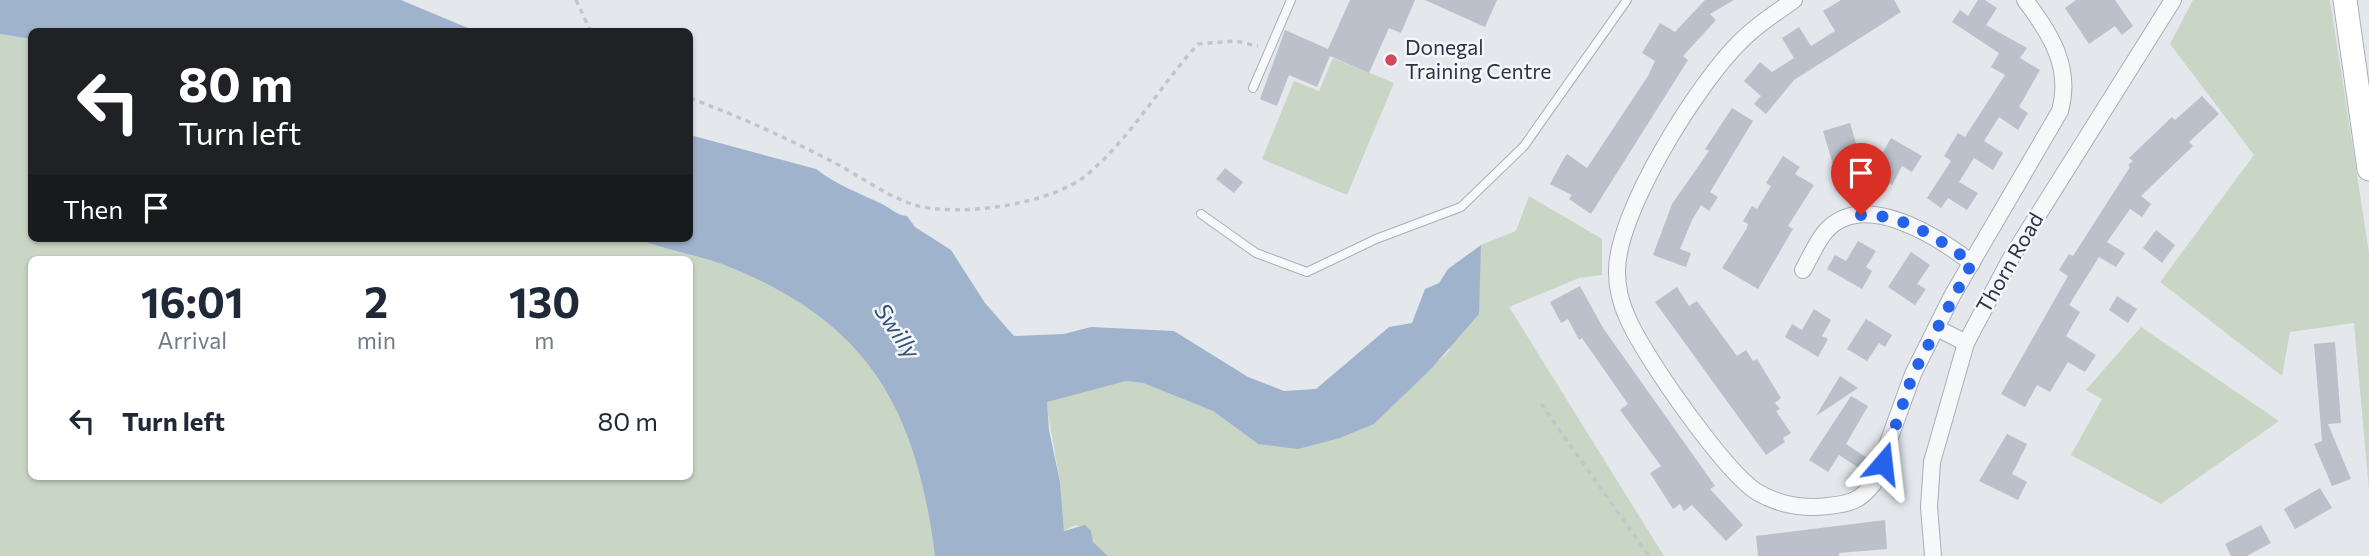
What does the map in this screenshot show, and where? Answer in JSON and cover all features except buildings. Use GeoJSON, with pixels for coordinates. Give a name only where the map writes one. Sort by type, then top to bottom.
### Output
{"type":"FeatureCollection","features":[{"type":"Feature","properties":{"kind":"main road"},"geometry":{"type":"LineString","coordinates":[[2345,0],[2369,169]]}},
{"type":"Feature","properties":{"kind":"street"},"geometry":{"type":"LineString","coordinates":[[1794,0],[1740,41],[1712,73],[1641,191],[1620,243],[1617,271],[1619,294],[1628,320],[1719,456],[1756,491],[1793,506],[1819,507],[1848,504],[1862,498],[1873,484],[1913,374],[1972,263],[2060,111],[2066,91],[2058,49],[2025,0]]}},
{"type":"Feature","properties":{"kind":"street","name":"Thorn Road"},"geometry":{"type":"LineString","coordinates":[[1933,556],[1930,507],[1932,462],[1947,401],[1966,343],[2011,258],[2173,0]]}},
{"type":"Feature","properties":{"kind":"street"},"geometry":{"type":"LineString","coordinates":[[1802,270],[1826,231],[1847,216],[1876,215],[1910,225],[1948,245],[1972,263]]}},
{"type":"Feature","properties":{"kind":"street"},"geometry":{"type":"LineString","coordinates":[[1937,328],[1966,343]]}},
{"type":"Feature","properties":{"kind":"lane"},"geometry":{"type":"LineString","coordinates":[[1253,88],[1291,0]]}},
{"type":"Feature","properties":{"kind":"lane"},"geometry":{"type":"LineString","coordinates":[[1201,214],[1256,253],[1307,272],[1376,239],[1461,206],[1524,146],[1627,0]]}},
{"type":"Feature","properties":{"kind":"path"},"geometry":{"type":"LineString","coordinates":[[576,0],[589,28]]}},
{"type":"Feature","properties":{"kind":"path"},"geometry":{"type":"LineString","coordinates":[[693,99],[771,129],[911,204],[940,211],[975,211],[1062,189],[1085,176],[1136,126],[1198,44],[1235,41],[1270,48]]}},
{"type":"Feature","properties":{"kind":"path"},"geometry":{"type":"LineString","coordinates":[[1541,404],[1649,556]]}},
{"type":"Feature","properties":{"kind":"green space"},"geometry":{"type":"Polygon","coordinates":[[[2193,0],[2330,0],[2369,253],[2369,490],[2354,323],[2290,332],[2282,376],[2160,282],[2254,155],[2170,44],[2193,0]]]}},
{"type":"Feature","properties":{"kind":"green space"},"geometry":{"type":"Polygon","coordinates":[[[0,34],[28,39],[28,242],[647,242],[722,264],[772,287],[814,313],[849,342],[876,376],[898,413],[914,456],[935,556],[0,556],[0,34]]]}},
{"type":"Feature","properties":{"kind":"green space"},"geometry":{"type":"Polygon","coordinates":[[[1333,58],[1394,83],[1347,195],[1262,159],[1294,81],[1319,91],[1333,58]]]}},
{"type":"Feature","properties":{"kind":"green space"},"geometry":{"type":"Polygon","coordinates":[[[1529,196],[1602,239],[1602,275],[1579,278],[1509,307],[1664,556],[1108,556],[1092,542],[1091,531],[1076,525],[1064,531],[1060,482],[1046,402],[1102,385],[1126,381],[1143,383],[1213,411],[1258,444],[1340,438],[1374,424],[1449,351],[1480,260],[1481,245],[1516,231],[1529,196]]]}},
{"type":"Feature","properties":{"kind":"green space"},"geometry":{"type":"Polygon","coordinates":[[[2141,327],[2279,421],[2161,504],[2071,455],[2102,399],[2086,390],[2141,327]]]}},
{"type":"Feature","properties":{"kind":"water"},"geometry":{"type":"Polygon","coordinates":[[[0,0],[401,0],[468,28],[28,28],[28,39],[0,34],[0,0]]]}},
{"type":"Feature","properties":{"kind":"water","name":"Swilly"},"geometry":{"type":"Polygon","coordinates":[[[693,136],[816,169],[840,184],[907,216],[915,227],[951,250],[985,303],[1014,336],[1064,334],[1091,327],[1174,331],[1248,377],[1284,391],[1316,389],[1389,327],[1412,323],[1425,289],[1439,283],[1448,269],[1481,245],[1479,314],[1432,368],[1374,424],[1340,438],[1298,449],[1258,444],[1213,411],[1143,383],[1126,381],[1047,402],[1049,430],[1060,482],[1064,531],[1085,525],[1091,531],[1093,542],[1108,556],[935,556],[914,456],[898,413],[876,376],[849,342],[814,313],[772,287],[722,264],[647,242],[693,242],[693,136]]]}},
{"type":"Feature","properties":{"kind":"place","name":"Donegal Training Centre"},"geometry":{"type":"Point","coordinates":[1391,60]}},
{"type":"Feature","properties":{"kind":"route"},"geometry":{"type":"LineString","coordinates":[[1861,215],[1876,215],[1910,225],[1948,245],[1972,263],[1952,296],[1913,374],[1883,463]]}}]}
